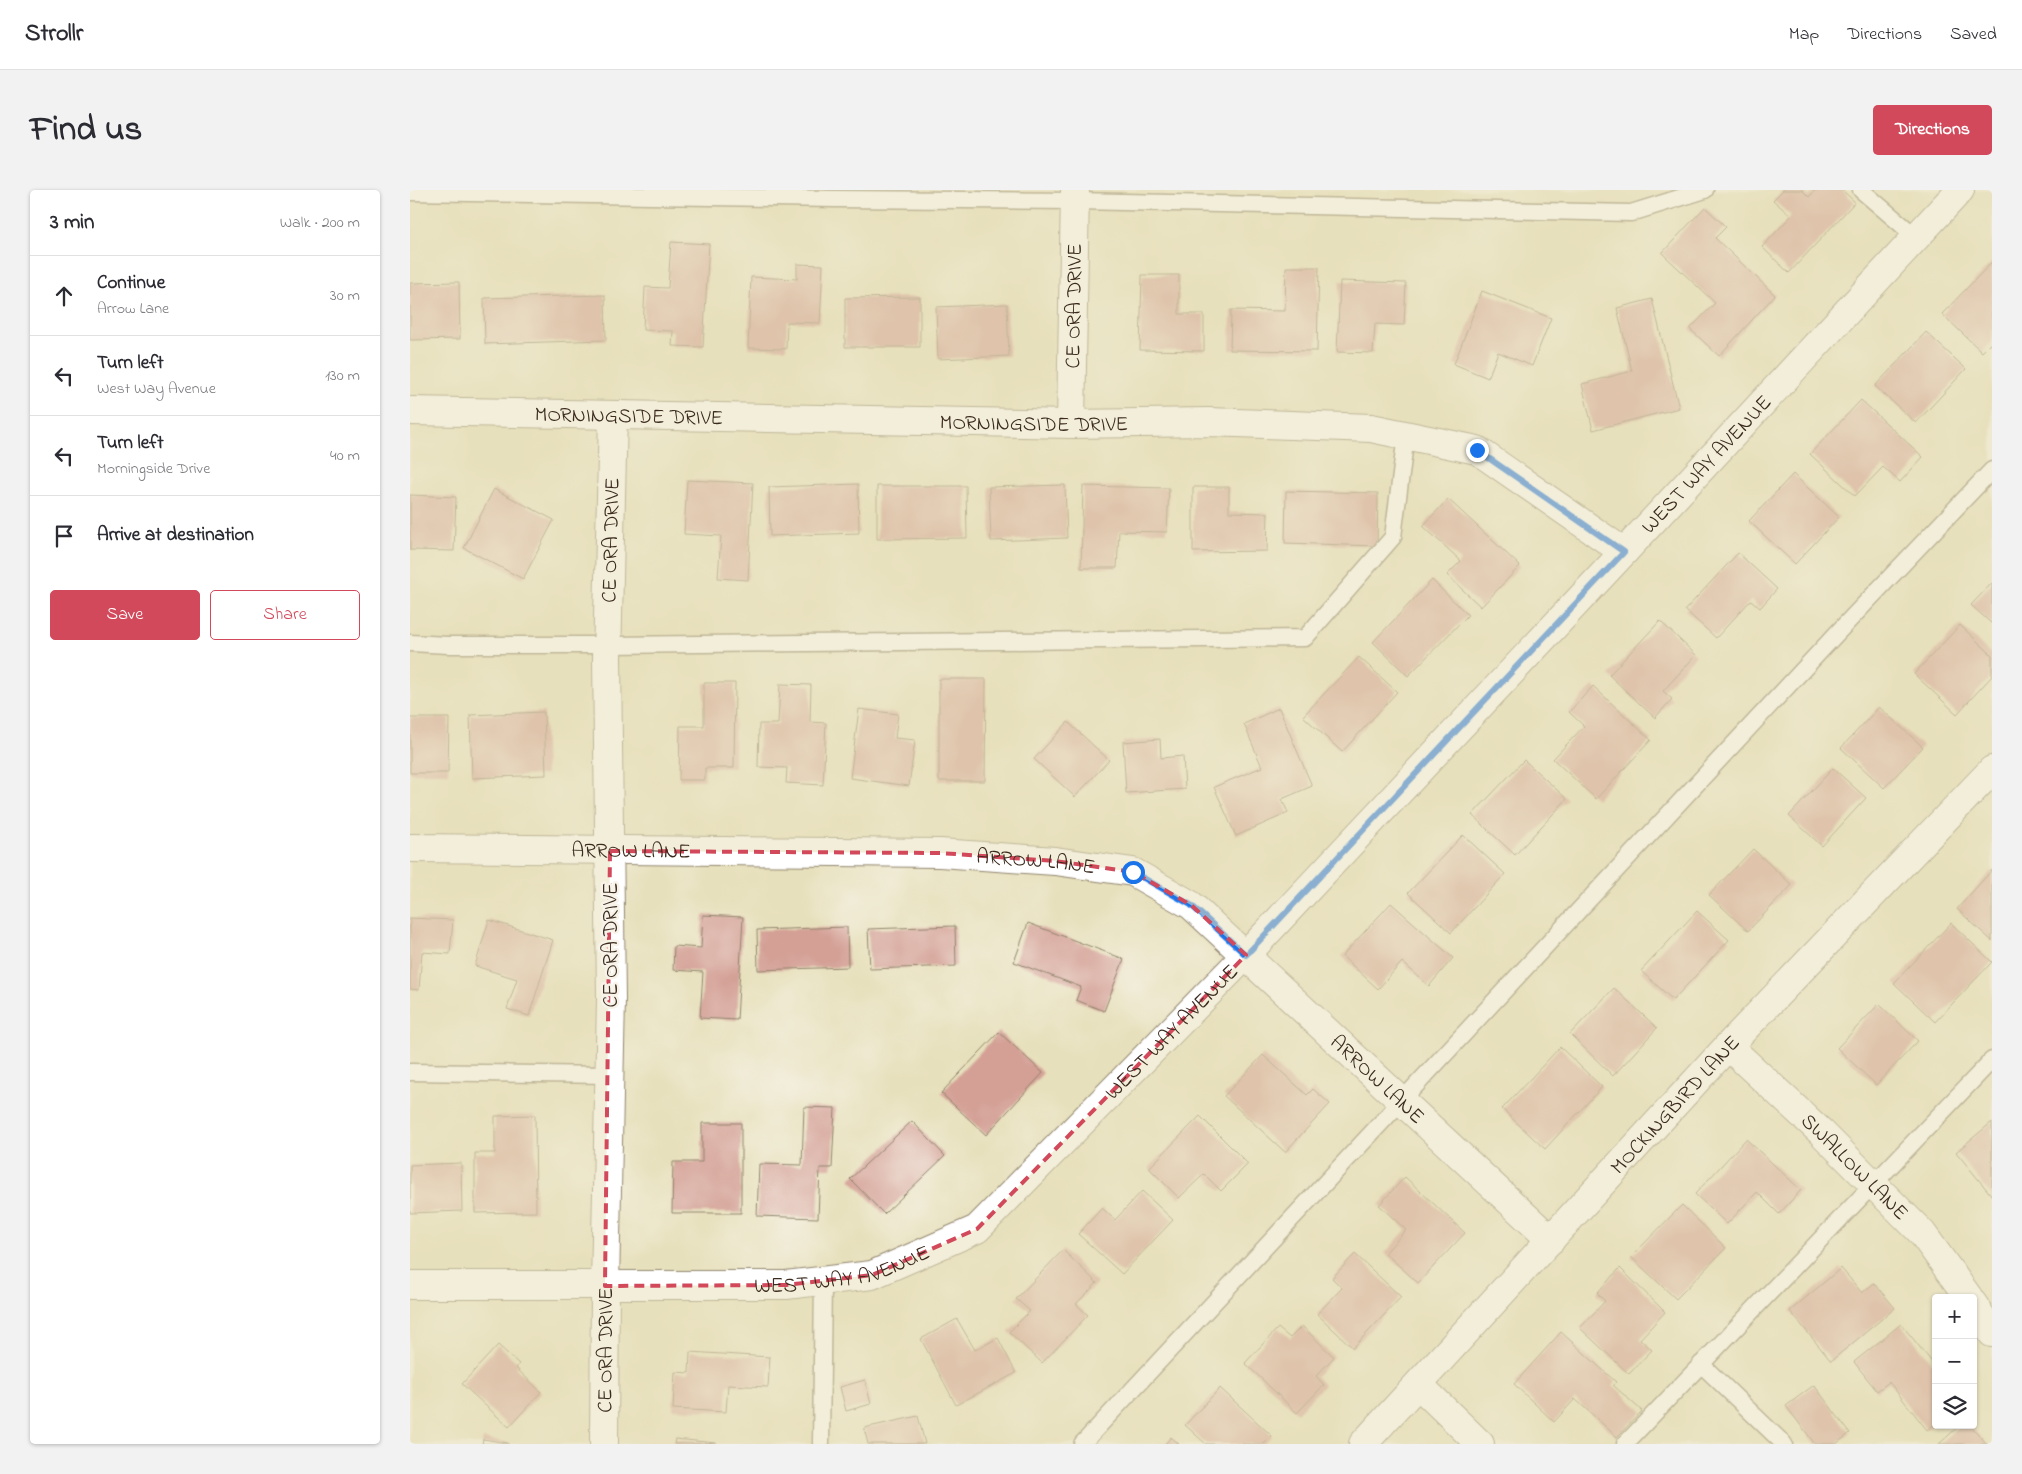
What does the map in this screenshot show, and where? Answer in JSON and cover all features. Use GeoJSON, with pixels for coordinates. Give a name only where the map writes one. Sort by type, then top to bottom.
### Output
{"type":"FeatureCollection","features":[{"type":"Feature","properties":{"kind":"street","name":"WEST WAY AVENUE"},"geometry":{"type":"LineString","coordinates":[[410,1285],[786,1285],[872,1275],[977,1229],[1246,955],[1960,190]]}},
{"type":"Feature","properties":{"kind":"street","name":"CE ORA DRIVE"},"geometry":{"type":"LineString","coordinates":[[1070,424],[1076,195]]}},
{"type":"Feature","properties":{"kind":"street","name":"MORNINGSIDE DRIVE"},"geometry":{"type":"LineString","coordinates":[[410,411],[1070,424],[1208,422],[1371,428],[1477,450],[1624,552]]}},
{"type":"Feature","properties":{"kind":"street","name":"CE ORA DRIVE"},"geometry":{"type":"LineString","coordinates":[[604,1444],[611,999],[608,645],[613,416]]}},
{"type":"Feature","properties":{"kind":"street","name":"MOCKINGBIRD LANE"},"geometry":{"type":"LineString","coordinates":[[1363,1444],[1728,1046],[1992,770]]}},
{"type":"Feature","properties":{"kind":"street","name":"ARROW LANE"},"geometry":{"type":"LineString","coordinates":[[410,848],[940,853],[1055,861],[1133,872],[1191,905],[1551,1240]]}},
{"type":"Feature","properties":{"kind":"street","name":"SWALLOW LANE"},"geometry":{"type":"LineString","coordinates":[[1728,1046],[1821,1132],[1922,1233],[1966,1294]]}},
{"type":"Feature","properties":{"kind":"street"},"geometry":{"type":"LineString","coordinates":[[1977,1310],[1992,1332]]}},
{"type":"Feature","properties":{"kind":"street"},"geometry":{"type":"LineString","coordinates":[[1419,1385],[1480,1444]]}},
{"type":"Feature","properties":{"kind":"lane"},"geometry":{"type":"LineString","coordinates":[[410,192],[835,199],[1076,195],[1631,214],[1705,190]]}},
{"type":"Feature","properties":{"kind":"lane"},"geometry":{"type":"LineString","coordinates":[[1861,190],[1916,238]]}},
{"type":"Feature","properties":{"kind":"lane"},"geometry":{"type":"LineString","coordinates":[[410,643],[448,645],[608,645],[1305,638],[1393,537],[1406,435]]}},
{"type":"Feature","properties":{"kind":"lane"},"geometry":{"type":"LineString","coordinates":[[1082,1444],[1819,652],[1992,470]]}},
{"type":"Feature","properties":{"kind":"lane"},"geometry":{"type":"LineString","coordinates":[[1625,1444],[1992,1060]]}},
{"type":"Feature","properties":{"kind":"lane"},"geometry":{"type":"LineString","coordinates":[[410,1072],[609,1075]]}},
{"type":"Feature","properties":{"kind":"lane"},"geometry":{"type":"LineString","coordinates":[[821,1444],[823,1281]]}},
{"type":"Feature","properties":{"kind":"lane"},"geometry":{"type":"LineString","coordinates":[[1701,1364],[1784,1444]]}},
{"type":"Feature","properties":{"kind":"highlighted area"},"geometry":{"type":"Polygon","coordinates":[[[610,851],[940,853],[1055,861],[1133,872],[1191,905],[1246,955],[977,1229],[872,1275],[786,1285],[605,1286],[610,851]]]}},
{"type":"Feature","properties":{"kind":"building"},"geometry":{"type":"Polygon","coordinates":[[[1783,190],[1802,190],[1809,197],[1815,190],[1842,190],[1855,202],[1789,273],[1762,247],[1791,216],[1773,200],[1783,190]]]}},
{"type":"Feature","properties":{"kind":"building"},"geometry":{"type":"Polygon","coordinates":[[[1705,207],[1726,227],[1715,238],[1775,295],[1719,356],[1690,329],[1715,303],[1662,253],[1705,207]]]}},
{"type":"Feature","properties":{"kind":"building"},"geometry":{"type":"Polygon","coordinates":[[[671,242],[709,244],[703,347],[672,346],[673,331],[643,330],[645,287],[668,288],[671,242]]]}},
{"type":"Feature","properties":{"kind":"building"},"geometry":{"type":"Polygon","coordinates":[[[1992,262],[1992,342],[1982,352],[1942,314],[1992,262]]]}},
{"type":"Feature","properties":{"kind":"building"},"geometry":{"type":"Polygon","coordinates":[[[797,264],[823,265],[820,323],[787,322],[786,349],[748,348],[751,277],[797,279],[797,264]]]}},
{"type":"Feature","properties":{"kind":"building"},"geometry":{"type":"Polygon","coordinates":[[[1286,267],[1319,267],[1317,351],[1230,350],[1231,310],[1285,311],[1286,267]]]}},
{"type":"Feature","properties":{"kind":"building"},"geometry":{"type":"Polygon","coordinates":[[[1142,275],[1179,275],[1179,314],[1204,314],[1204,351],[1140,350],[1142,275]]]}},
{"type":"Feature","properties":{"kind":"building"},"geometry":{"type":"Polygon","coordinates":[[[1340,281],[1406,283],[1404,325],[1375,324],[1373,353],[1337,352],[1340,281]]]}},
{"type":"Feature","properties":{"kind":"building"},"geometry":{"type":"Polygon","coordinates":[[[459,282],[460,339],[410,340],[410,283],[459,282]]]}},
{"type":"Feature","properties":{"kind":"building"},"geometry":{"type":"Polygon","coordinates":[[[1482,291],[1551,318],[1532,366],[1498,352],[1488,378],[1454,364],[1482,291]]]}},
{"type":"Feature","properties":{"kind":"building"},"geometry":{"type":"Polygon","coordinates":[[[605,295],[606,340],[485,344],[484,298],[605,295]]]}},
{"type":"Feature","properties":{"kind":"building"},"geometry":{"type":"Polygon","coordinates":[[[920,297],[920,347],[845,347],[845,298],[920,297]]]}},
{"type":"Feature","properties":{"kind":"building"},"geometry":{"type":"Polygon","coordinates":[[[1652,299],[1679,408],[1593,430],[1582,384],[1632,371],[1617,308],[1652,299]]]}},
{"type":"Feature","properties":{"kind":"building"},"geometry":{"type":"Polygon","coordinates":[[[1007,304],[1009,356],[938,359],[936,307],[1007,304]]]}},
{"type":"Feature","properties":{"kind":"building"},"geometry":{"type":"Polygon","coordinates":[[[1926,332],[1966,369],[1916,423],[1875,386],[1926,332]]]}},
{"type":"Feature","properties":{"kind":"building"},"geometry":{"type":"Polygon","coordinates":[[[1861,400],[1923,457],[1900,482],[1883,467],[1855,496],[1810,454],[1861,400]]]}},
{"type":"Feature","properties":{"kind":"building"},"geometry":{"type":"Polygon","coordinates":[[[1793,474],[1839,517],[1795,564],[1749,521],[1793,474]]]}},
{"type":"Feature","properties":{"kind":"building"},"geometry":{"type":"Polygon","coordinates":[[[687,480],[753,483],[748,580],[718,578],[721,536],[684,534],[687,480]]]}},
{"type":"Feature","properties":{"kind":"building"},"geometry":{"type":"Polygon","coordinates":[[[858,484],[859,533],[770,536],[769,487],[858,484]]]}},
{"type":"Feature","properties":{"kind":"building"},"geometry":{"type":"Polygon","coordinates":[[[1065,485],[1067,538],[991,541],[989,487],[1065,485]]]}},
{"type":"Feature","properties":{"kind":"building"},"geometry":{"type":"Polygon","coordinates":[[[877,486],[966,486],[967,538],[877,539],[877,486]]]}},
{"type":"Feature","properties":{"kind":"building"},"geometry":{"type":"Polygon","coordinates":[[[1083,486],[1169,488],[1167,532],[1119,531],[1117,568],[1081,568],[1083,486]]]}},
{"type":"Feature","properties":{"kind":"building"},"geometry":{"type":"Polygon","coordinates":[[[1193,487],[1229,487],[1229,512],[1268,513],[1267,551],[1193,552],[1193,487]]]}},
{"type":"Feature","properties":{"kind":"building"},"geometry":{"type":"Polygon","coordinates":[[[494,489],[554,520],[523,579],[464,548],[494,489]]]}},
{"type":"Feature","properties":{"kind":"building"},"geometry":{"type":"Polygon","coordinates":[[[1286,491],[1378,493],[1377,546],[1285,543],[1286,491]]]}},
{"type":"Feature","properties":{"kind":"building"},"geometry":{"type":"Polygon","coordinates":[[[410,495],[456,497],[454,551],[410,550],[410,495]]]}},
{"type":"Feature","properties":{"kind":"building"},"geometry":{"type":"Polygon","coordinates":[[[1448,499],[1520,566],[1481,607],[1447,575],[1461,561],[1423,526],[1448,499]]]}},
{"type":"Feature","properties":{"kind":"building"},"geometry":{"type":"Polygon","coordinates":[[[1738,553],[1777,589],[1760,608],[1751,600],[1716,638],[1685,610],[1738,553]]]}},
{"type":"Feature","properties":{"kind":"building"},"geometry":{"type":"Polygon","coordinates":[[[1432,580],[1468,615],[1408,676],[1373,642],[1432,580]]]}},
{"type":"Feature","properties":{"kind":"building"},"geometry":{"type":"Polygon","coordinates":[[[1992,583],[1992,624],[1971,605],[1992,583]]]}},
{"type":"Feature","properties":{"kind":"building"},"geometry":{"type":"Polygon","coordinates":[[[1660,621],[1696,655],[1663,691],[1672,699],[1655,718],[1609,675],[1660,621]]]}},
{"type":"Feature","properties":{"kind":"building"},"geometry":{"type":"Polygon","coordinates":[[[1960,625],[1992,655],[1992,676],[1957,714],[1914,674],[1960,625]]]}},
{"type":"Feature","properties":{"kind":"building"},"geometry":{"type":"Polygon","coordinates":[[[1359,657],[1397,692],[1342,752],[1303,716],[1359,657]]]}},
{"type":"Feature","properties":{"kind":"building"},"geometry":{"type":"Polygon","coordinates":[[[939,679],[986,679],[985,781],[939,781],[939,679]]]}},
{"type":"Feature","properties":{"kind":"building"},"geometry":{"type":"Polygon","coordinates":[[[704,683],[735,683],[734,768],[705,768],[705,780],[679,780],[680,726],[704,726],[704,683]]]}},
{"type":"Feature","properties":{"kind":"building"},"geometry":{"type":"Polygon","coordinates":[[[780,684],[811,685],[810,722],[826,723],[823,785],[786,783],[787,768],[758,767],[759,724],[778,724],[780,684]]]}},
{"type":"Feature","properties":{"kind":"building"},"geometry":{"type":"Polygon","coordinates":[[[1593,686],[1651,740],[1596,799],[1553,759],[1584,726],[1569,712],[1593,686]]]}},
{"type":"Feature","properties":{"kind":"building"},"geometry":{"type":"Polygon","coordinates":[[[1879,707],[1923,747],[1884,788],[1841,748],[1879,707]]]}},
{"type":"Feature","properties":{"kind":"building"},"geometry":{"type":"Polygon","coordinates":[[[1279,708],[1312,786],[1282,799],[1288,813],[1236,836],[1214,787],[1262,767],[1244,724],[1279,708]]]}},
{"type":"Feature","properties":{"kind":"building"},"geometry":{"type":"Polygon","coordinates":[[[859,709],[898,714],[895,738],[915,740],[909,786],[850,778],[859,709]]]}},
{"type":"Feature","properties":{"kind":"building"},"geometry":{"type":"Polygon","coordinates":[[[544,712],[546,775],[472,778],[470,715],[544,712]]]}},
{"type":"Feature","properties":{"kind":"building"},"geometry":{"type":"Polygon","coordinates":[[[410,718],[449,718],[448,773],[410,773],[410,718]]]}},
{"type":"Feature","properties":{"kind":"building"},"geometry":{"type":"Polygon","coordinates":[[[1068,722],[1109,760],[1075,797],[1034,759],[1068,722]]]}},
{"type":"Feature","properties":{"kind":"building"},"geometry":{"type":"Polygon","coordinates":[[[1160,739],[1161,758],[1183,756],[1185,789],[1126,793],[1123,742],[1160,739]]]}},
{"type":"Feature","properties":{"kind":"building"},"geometry":{"type":"Polygon","coordinates":[[[1524,760],[1567,799],[1515,855],[1472,815],[1524,760]]]}},
{"type":"Feature","properties":{"kind":"building"},"geometry":{"type":"Polygon","coordinates":[[[1833,768],[1866,798],[1822,846],[1789,816],[1833,768]]]}},
{"type":"Feature","properties":{"kind":"building"},"geometry":{"type":"Polygon","coordinates":[[[1463,835],[1505,874],[1451,933],[1408,893],[1463,835]]]}},
{"type":"Feature","properties":{"kind":"building"},"geometry":{"type":"Polygon","coordinates":[[[1753,849],[1792,885],[1748,931],[1709,895],[1753,849]]]}},
{"type":"Feature","properties":{"kind":"building"},"geometry":{"type":"Polygon","coordinates":[[[1992,870],[1992,941],[1957,909],[1992,870]]]}},
{"type":"Feature","properties":{"kind":"building"},"geometry":{"type":"Polygon","coordinates":[[[1391,903],[1453,958],[1429,986],[1402,962],[1378,989],[1342,956],[1391,903]]]}},
{"type":"Feature","properties":{"kind":"building"},"geometry":{"type":"Polygon","coordinates":[[[1697,911],[1729,940],[1673,1000],[1641,971],[1697,911]]]}},
{"type":"Feature","properties":{"kind":"building"},"geometry":{"type":"Polygon","coordinates":[[[703,915],[743,917],[737,1020],[700,1018],[703,972],[673,970],[674,946],[701,948],[703,915]]]}},
{"type":"Feature","properties":{"kind":"building"},"geometry":{"type":"Polygon","coordinates":[[[410,918],[453,920],[450,954],[422,952],[419,990],[410,989],[410,918]]]}},
{"type":"Feature","properties":{"kind":"building"},"geometry":{"type":"Polygon","coordinates":[[[489,920],[553,940],[529,1016],[507,1009],[517,979],[475,966],[489,920]]]}},
{"type":"Feature","properties":{"kind":"building"},"geometry":{"type":"Polygon","coordinates":[[[1028,923],[1124,959],[1104,1011],[1076,1000],[1081,987],[1014,962],[1028,923]]]}},
{"type":"Feature","properties":{"kind":"building"},"geometry":{"type":"Polygon","coordinates":[[[1951,923],[1992,962],[1935,1022],[1894,983],[1951,923]]]}},
{"type":"Feature","properties":{"kind":"building"},"geometry":{"type":"Polygon","coordinates":[[[955,926],[956,966],[870,969],[868,929],[955,926]]]}},
{"type":"Feature","properties":{"kind":"building"},"geometry":{"type":"Polygon","coordinates":[[[847,927],[848,967],[758,970],[757,930],[847,927]]]}},
{"type":"Feature","properties":{"kind":"building"},"geometry":{"type":"Polygon","coordinates":[[[1614,988],[1657,1028],[1613,1076],[1570,1034],[1614,988]]]}},
{"type":"Feature","properties":{"kind":"building"},"geometry":{"type":"Polygon","coordinates":[[[1879,1004],[1918,1041],[1876,1085],[1837,1048],[1879,1004]]]}},
{"type":"Feature","properties":{"kind":"building"},"geometry":{"type":"Polygon","coordinates":[[[999,1032],[1043,1073],[986,1135],[941,1093],[999,1032]]]}},
{"type":"Feature","properties":{"kind":"building"},"geometry":{"type":"Polygon","coordinates":[[[1560,1047],[1602,1087],[1545,1149],[1502,1109],[1560,1047]]]}},
{"type":"Feature","properties":{"kind":"building"},"geometry":{"type":"Polygon","coordinates":[[[1263,1055],[1307,1095],[1313,1089],[1330,1104],[1285,1152],[1224,1096],[1263,1055]]]}},
{"type":"Feature","properties":{"kind":"building"},"geometry":{"type":"Polygon","coordinates":[[[804,1107],[835,1108],[832,1168],[820,1168],[818,1218],[757,1216],[759,1164],[802,1165],[804,1107]]]}},
{"type":"Feature","properties":{"kind":"building"},"geometry":{"type":"Polygon","coordinates":[[[535,1115],[536,1212],[475,1213],[475,1153],[495,1153],[495,1116],[535,1115]]]}},
{"type":"Feature","properties":{"kind":"building"},"geometry":{"type":"Polygon","coordinates":[[[1200,1116],[1248,1164],[1221,1191],[1204,1174],[1179,1198],[1149,1168],[1200,1116]]]}},
{"type":"Feature","properties":{"kind":"building"},"geometry":{"type":"Polygon","coordinates":[[[912,1121],[945,1156],[884,1214],[850,1179],[912,1121]]]}},
{"type":"Feature","properties":{"kind":"building"},"geometry":{"type":"Polygon","coordinates":[[[1992,1122],[1992,1196],[1956,1152],[1992,1122]]]}},
{"type":"Feature","properties":{"kind":"building"},"geometry":{"type":"Polygon","coordinates":[[[702,1123],[741,1123],[741,1213],[672,1213],[673,1162],[702,1162],[702,1123]]]}},
{"type":"Feature","properties":{"kind":"building"},"geometry":{"type":"Polygon","coordinates":[[[1746,1139],[1801,1190],[1779,1214],[1757,1192],[1727,1224],[1695,1194],[1746,1139]]]}},
{"type":"Feature","properties":{"kind":"building"},"geometry":{"type":"Polygon","coordinates":[[[461,1163],[462,1211],[410,1213],[410,1165],[461,1163]]]}},
{"type":"Feature","properties":{"kind":"building"},"geometry":{"type":"Polygon","coordinates":[[[1405,1177],[1465,1233],[1418,1283],[1385,1253],[1406,1230],[1379,1205],[1405,1177]]]}},
{"type":"Feature","properties":{"kind":"building"},"geometry":{"type":"Polygon","coordinates":[[[1142,1191],[1173,1220],[1122,1274],[1078,1234],[1102,1208],[1115,1220],[1142,1191]]]}},
{"type":"Feature","properties":{"kind":"building"},"geometry":{"type":"Polygon","coordinates":[[[1682,1205],[1726,1248],[1676,1299],[1631,1257],[1682,1205]]]}},
{"type":"Feature","properties":{"kind":"building"},"geometry":{"type":"Polygon","coordinates":[[[1063,1250],[1097,1283],[1076,1304],[1088,1315],[1042,1363],[1009,1332],[1030,1311],[1016,1299],[1063,1250]]]}},
{"type":"Feature","properties":{"kind":"building"},"geometry":{"type":"Polygon","coordinates":[[[1355,1254],[1401,1297],[1353,1348],[1317,1314],[1342,1288],[1332,1278],[1355,1254]]]}},
{"type":"Feature","properties":{"kind":"building"},"geometry":{"type":"Polygon","coordinates":[[[1620,1268],[1665,1312],[1640,1339],[1652,1350],[1629,1374],[1580,1328],[1605,1301],[1597,1293],[1620,1268]]]}},
{"type":"Feature","properties":{"kind":"building"},"geometry":{"type":"Polygon","coordinates":[[[1841,1268],[1862,1293],[1874,1283],[1895,1308],[1831,1361],[1790,1311],[1841,1268]]]}},
{"type":"Feature","properties":{"kind":"building"},"geometry":{"type":"Polygon","coordinates":[[[957,1319],[975,1350],[998,1338],[1016,1373],[956,1405],[921,1339],[957,1319]]]}},
{"type":"Feature","properties":{"kind":"building"},"geometry":{"type":"Polygon","coordinates":[[[1901,1324],[1932,1362],[1932,1426],[1927,1430],[1889,1382],[1877,1391],[1854,1362],[1901,1324]]]}},
{"type":"Feature","properties":{"kind":"building"},"geometry":{"type":"Polygon","coordinates":[[[1302,1326],[1334,1357],[1316,1376],[1324,1385],[1297,1413],[1245,1363],[1278,1328],[1290,1338],[1302,1326]]]}},
{"type":"Feature","properties":{"kind":"building"},"geometry":{"type":"Polygon","coordinates":[[[1561,1332],[1616,1382],[1613,1385],[1642,1411],[1617,1437],[1575,1399],[1554,1422],[1514,1384],[1561,1332]]]}},
{"type":"Feature","properties":{"kind":"building"},"geometry":{"type":"Polygon","coordinates":[[[498,1345],[519,1364],[516,1368],[541,1392],[509,1427],[462,1384],[498,1345]]]}},
{"type":"Feature","properties":{"kind":"building"},"geometry":{"type":"Polygon","coordinates":[[[690,1352],[770,1357],[768,1387],[728,1385],[726,1412],[673,1409],[675,1372],[689,1373],[690,1352]]]}},
{"type":"Feature","properties":{"kind":"building"},"geometry":{"type":"Polygon","coordinates":[[[865,1380],[871,1404],[846,1411],[840,1387],[865,1380]]]}},
{"type":"Feature","properties":{"kind":"building"},"geometry":{"type":"Polygon","coordinates":[[[1814,1385],[1850,1433],[1836,1444],[1815,1444],[1786,1406],[1814,1385]]]}},
{"type":"Feature","properties":{"kind":"building"},"geometry":{"type":"Polygon","coordinates":[[[1220,1388],[1272,1436],[1264,1444],[1206,1444],[1185,1425],[1220,1388]]]}},
{"type":"Feature","properties":{"kind":"building"},"geometry":{"type":"Polygon","coordinates":[[[918,1416],[925,1444],[868,1444],[864,1428],[918,1416]]]}},
{"type":"Feature","properties":{"kind":"building"},"geometry":{"type":"Polygon","coordinates":[[[1956,1429],[1974,1429],[1987,1444],[1939,1444],[1956,1429]]]}},
{"type":"Feature","properties":{"kind":"building"},"geometry":{"type":"Polygon","coordinates":[[[1171,1437],[1179,1444],[1165,1444],[1171,1437]]]}},
{"type":"Feature","properties":{"kind":"building"},"geometry":{"type":"Polygon","coordinates":[[[483,1439],[508,1443],[508,1444],[482,1444],[483,1439]]]}},
{"type":"Feature","properties":{"kind":"building"},"geometry":{"type":"Polygon","coordinates":[[[675,1439],[716,1443],[716,1444],[674,1444],[675,1439]]]}},
{"type":"Feature","properties":{"kind":"route"},"geometry":{"type":"LineString","coordinates":[[1133,872],[1191,905],[1246,955],[1624,552],[1477,450]]}}]}
